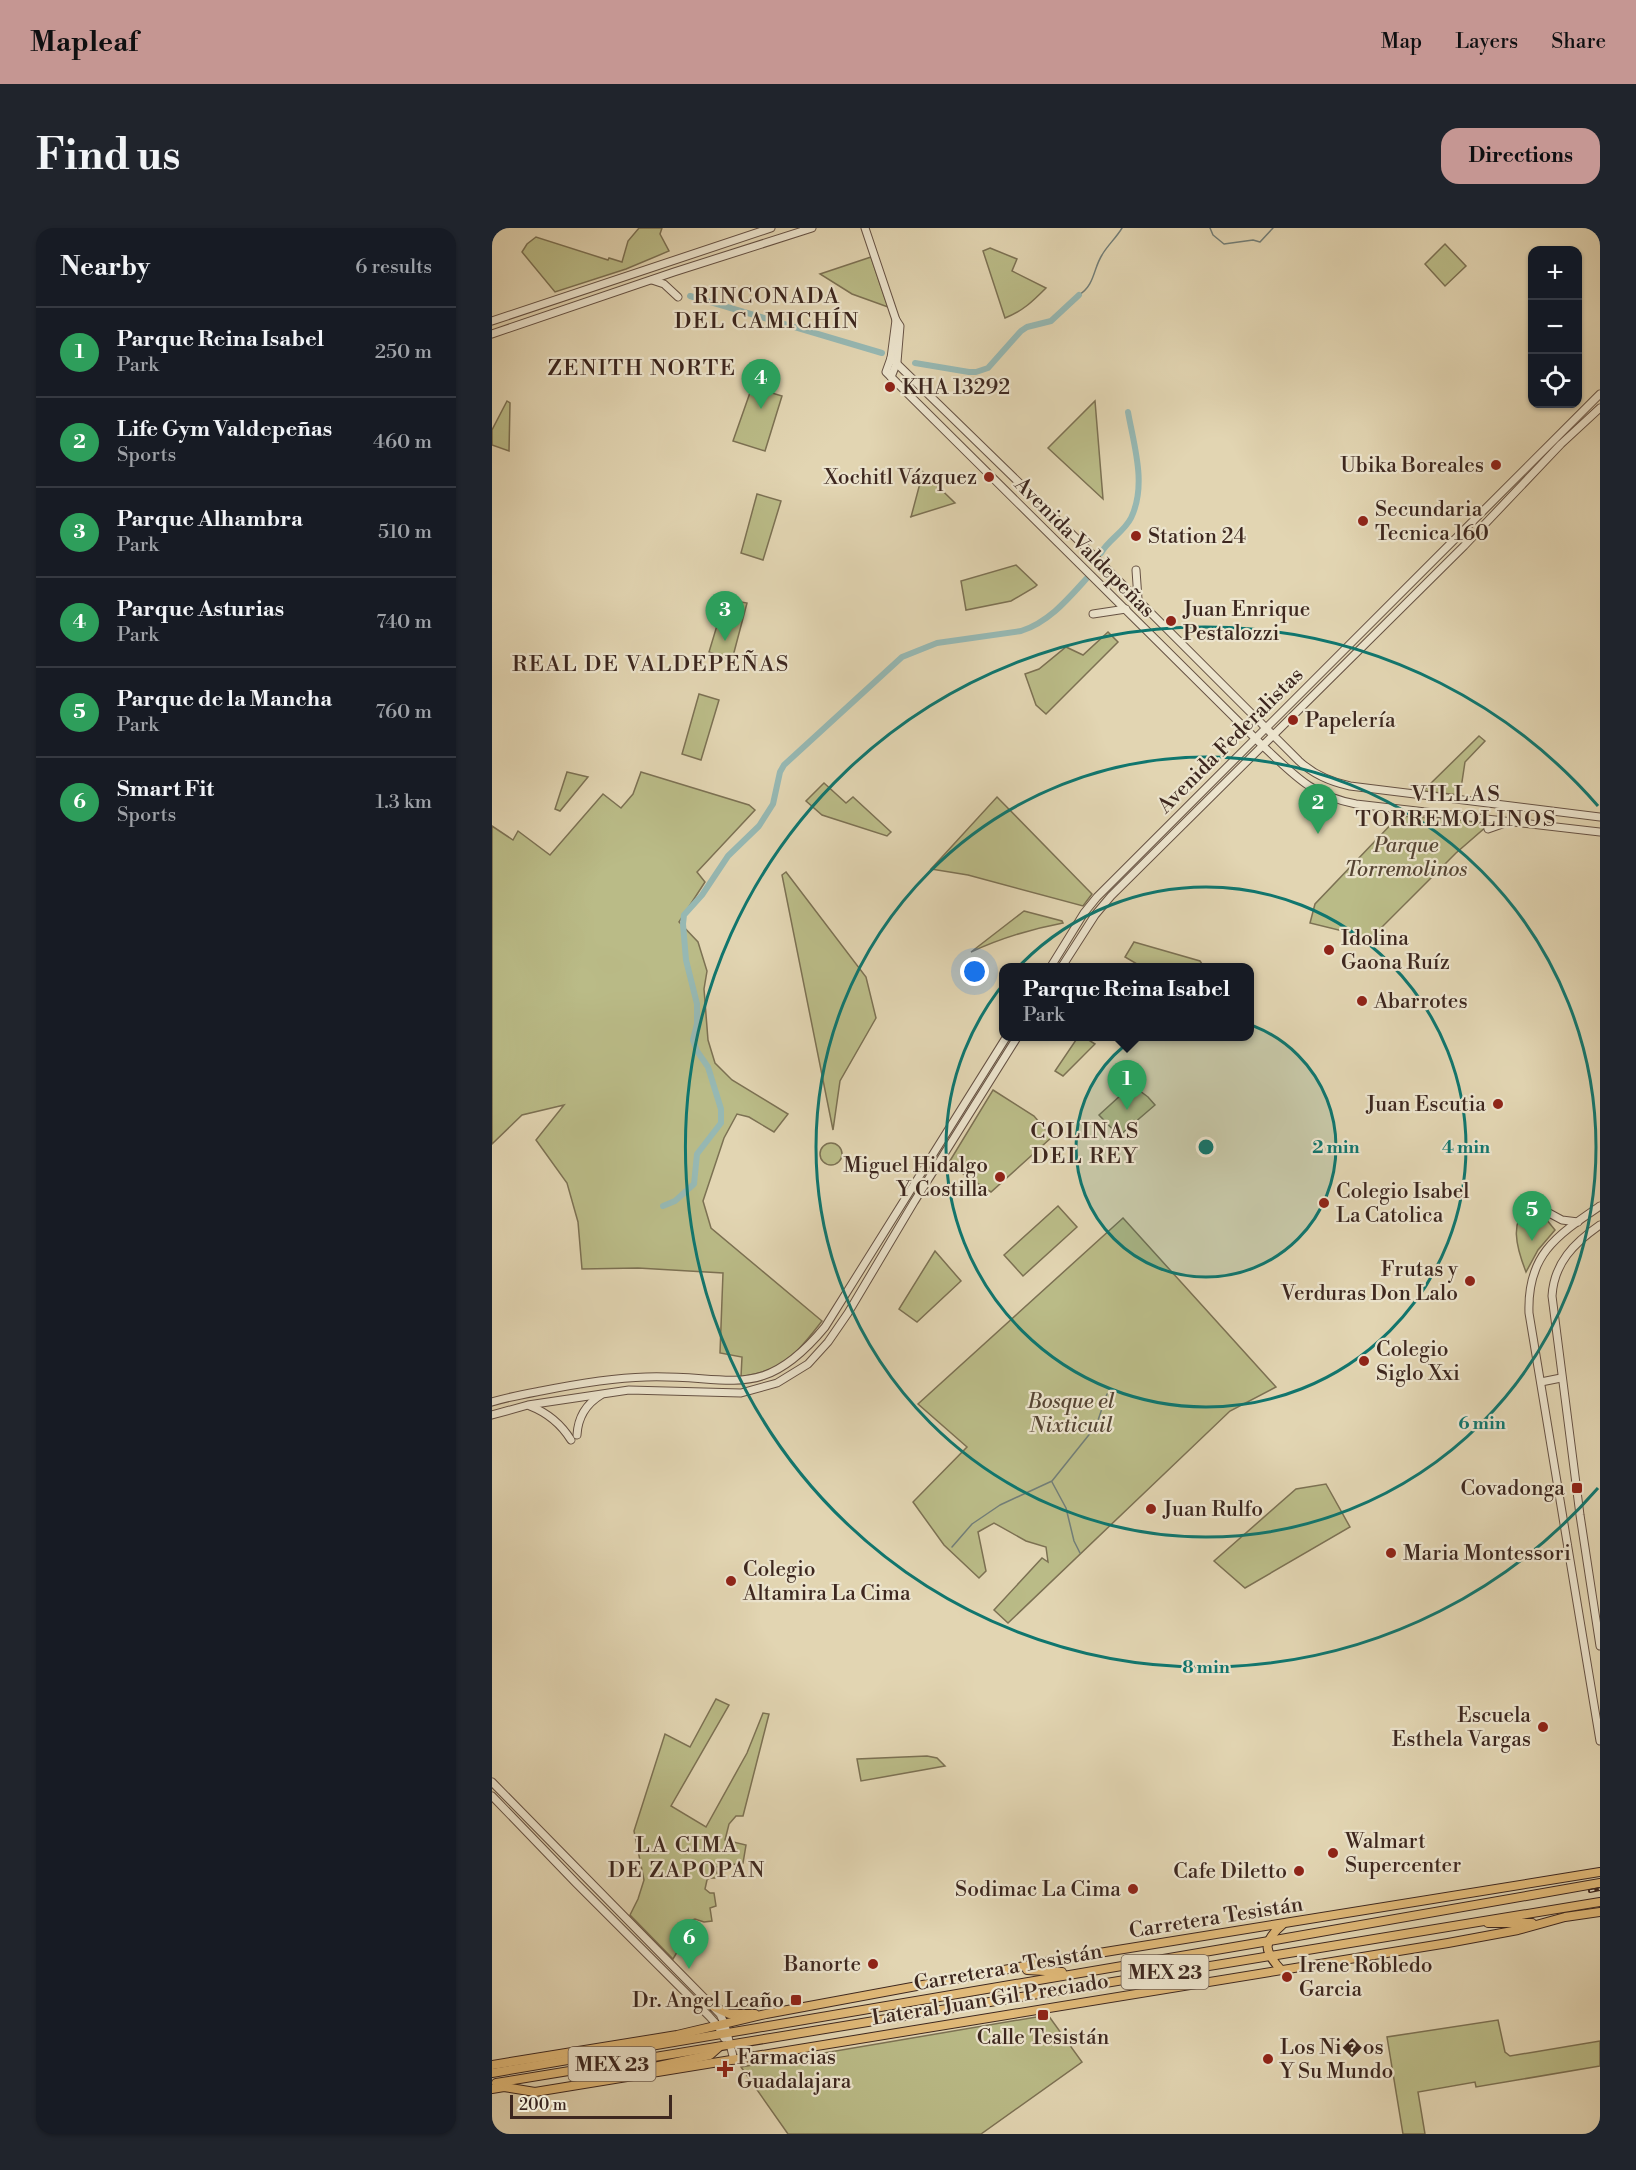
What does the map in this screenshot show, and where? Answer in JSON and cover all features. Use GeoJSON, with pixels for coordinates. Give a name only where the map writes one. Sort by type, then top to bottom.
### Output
{"type":"FeatureCollection","features":[{"type":"Feature","properties":{"kind":"main road","name":"Carretera Tesistán"},"geometry":{"type":"LineString","coordinates":[[764,2014],[1068,1958],[1600,1872]]}},
{"type":"Feature","properties":{"kind":"main road","name":"Carretera a Tesistán"},"geometry":{"type":"LineString","coordinates":[[492,2073],[724,2029],[1238,1947],[1600,1883]]}},
{"type":"Feature","properties":{"kind":"main road"},"geometry":{"type":"LineString","coordinates":[[1500,1889],[1561,1890]]}},
{"type":"Feature","properties":{"kind":"main road","name":"Carretera a Tesistán"},"geometry":{"type":"LineString","coordinates":[[492,2083],[1600,1902]]}},
{"type":"Feature","properties":{"kind":"main road","name":"Lateral Juan Gil Preciado"},"geometry":{"type":"LineString","coordinates":[[492,2089],[504,2087],[535,2092],[1494,1935],[1565,1917],[1600,1912]]}},
{"type":"Feature","properties":{"kind":"main road"},"geometry":{"type":"LineString","coordinates":[[1471,1922],[1528,1923],[1565,1917]]}},
{"type":"Feature","properties":{"kind":"main road"},"geometry":{"type":"LineString","coordinates":[[1281,1970],[1268,1956],[1267,1947],[1272,1934],[1282,1925]]}},
{"type":"Feature","properties":{"kind":"main road"},"geometry":{"type":"LineString","coordinates":[[1238,1947],[1252,1929]]}},
{"type":"Feature","properties":{"kind":"main road"},"geometry":{"type":"LineString","coordinates":[[1107,1968],[1124,1950]]}},
{"type":"Feature","properties":{"kind":"main road"},"geometry":{"type":"LineString","coordinates":[[1022,1968],[1029,1971],[1077,1972]]}},
{"type":"Feature","properties":{"kind":"main road"},"geometry":{"type":"LineString","coordinates":[[877,2036],[887,2032],[959,2019],[965,2014],[967,2005]]}},
{"type":"Feature","properties":{"kind":"main road"},"geometry":{"type":"LineString","coordinates":[[714,2007],[729,2014],[764,2014]]}},
{"type":"Feature","properties":{"kind":"main road"},"geometry":{"type":"LineString","coordinates":[[492,2065],[724,2029],[764,2014]]}},
{"type":"Feature","properties":{"kind":"main road"},"geometry":{"type":"LineString","coordinates":[[625,2077],[646,2069],[710,2055],[726,2046]]}},
{"type":"Feature","properties":{"kind":"street"},"geometry":{"type":"LineString","coordinates":[[771,228],[493,320],[495,333],[812,228]]}},
{"type":"Feature","properties":{"kind":"street"},"geometry":{"type":"LineString","coordinates":[[865,228],[896,320],[894,360]]}},
{"type":"Feature","properties":{"kind":"street"},"geometry":{"type":"LineString","coordinates":[[623,276],[627,289]]}},
{"type":"Feature","properties":{"kind":"street"},"geometry":{"type":"LineString","coordinates":[[652,280],[664,284],[678,297]]}},
{"type":"Feature","properties":{"kind":"street","name":"Avenida Valdepeñas"},"geometry":{"type":"LineString","coordinates":[[1600,817],[1338,784],[1305,766],[894,360],[888,375],[1304,784],[1332,799],[1356,804],[1600,832]]}},
{"type":"Feature","properties":{"kind":"street","name":"Avenida Federalistas"},"geometry":{"type":"LineString","coordinates":[[1053,963],[1084,913],[1097,897],[1600,394]]}},
{"type":"Feature","properties":{"kind":"street","name":"Avenida Federalistas"},"geometry":{"type":"LineString","coordinates":[[1065,963],[1095,915],[1111,896],[1464,546],[1561,444],[1600,408]]}},
{"type":"Feature","properties":{"kind":"street"},"geometry":{"type":"LineString","coordinates":[[948,434],[959,423]]}},
{"type":"Feature","properties":{"kind":"street"},"geometry":{"type":"LineString","coordinates":[[1006,491],[1016,480]]}},
{"type":"Feature","properties":{"kind":"street"},"geometry":{"type":"LineString","coordinates":[[1457,538],[1464,546]]}},
{"type":"Feature","properties":{"kind":"street"},"geometry":{"type":"LineString","coordinates":[[1069,552],[1079,541]]}},
{"type":"Feature","properties":{"kind":"street"},"geometry":{"type":"LineString","coordinates":[[1136,570],[1137,599]]}},
{"type":"Feature","properties":{"kind":"street"},"geometry":{"type":"LineString","coordinates":[[1093,614],[1126,609]]}},
{"type":"Feature","properties":{"kind":"street"},"geometry":{"type":"LineString","coordinates":[[1332,799],[1338,784]]}},
{"type":"Feature","properties":{"kind":"street"},"geometry":{"type":"LineString","coordinates":[[1488,829],[1511,821]]}},
{"type":"Feature","properties":{"kind":"street"},"geometry":{"type":"LineString","coordinates":[[492,1402],[557,1388],[623,1378],[745,1380],[771,1373],[785,1366],[811,1344],[825,1327],[1004,1041]]}},
{"type":"Feature","properties":{"kind":"street"},"geometry":{"type":"LineString","coordinates":[[492,1414],[528,1405],[605,1392],[654,1390],[741,1393],[777,1383],[808,1364],[828,1342],[848,1313],[1015,1041]]}},
{"type":"Feature","properties":{"kind":"street"},"geometry":{"type":"LineString","coordinates":[[1600,1206],[1558,1236],[1545,1250],[1535,1270],[1529,1297],[1529,1313],[1600,1741]]}},
{"type":"Feature","properties":{"kind":"street"},"geometry":{"type":"LineString","coordinates":[[1549,1213],[1562,1220],[1578,1222]]}},
{"type":"Feature","properties":{"kind":"street"},"geometry":{"type":"LineString","coordinates":[[1600,1225],[1573,1246],[1559,1266],[1552,1296],[1561,1378],[1600,1646]]}},
{"type":"Feature","properties":{"kind":"street"},"geometry":{"type":"LineString","coordinates":[[1541,1382],[1561,1378]]}},
{"type":"Feature","properties":{"kind":"street"},"geometry":{"type":"LineString","coordinates":[[577,1435],[578,1424],[584,1410],[605,1392]]}},
{"type":"Feature","properties":{"kind":"street"},"geometry":{"type":"LineString","coordinates":[[528,1405],[552,1418],[571,1440]]}},
{"type":"Feature","properties":{"kind":"street"},"geometry":{"type":"LineString","coordinates":[[492,1782],[714,2007],[724,2029],[726,2046],[732,2060]]}},
{"type":"Feature","properties":{"kind":"street"},"geometry":{"type":"LineString","coordinates":[[492,1796],[724,2029]]}},
{"type":"Feature","properties":{"kind":"street"},"geometry":{"type":"LineString","coordinates":[[665,1972],[671,1965]]}},
{"type":"Feature","properties":{"kind":"green space"},"geometry":{"type":"Polygon","coordinates":[[[639,228],[662,228],[660,234],[669,251],[626,269],[555,292],[522,252],[527,244],[536,237],[608,260],[609,258],[622,262],[628,241],[639,228]]]}},
{"type":"Feature","properties":{"kind":"green space"},"geometry":{"type":"Polygon","coordinates":[[[1445,244],[1466,266],[1445,286],[1425,264],[1445,244]]]}},
{"type":"Feature","properties":{"kind":"green space"},"geometry":{"type":"Polygon","coordinates":[[[990,248],[1017,259],[1012,271],[1046,288],[1022,309],[1005,318],[983,251],[990,248]]]}},
{"type":"Feature","properties":{"kind":"green space"},"geometry":{"type":"Polygon","coordinates":[[[871,257],[888,307],[852,294],[820,274],[871,257]]]}},
{"type":"Feature","properties":{"kind":"green space"},"geometry":{"type":"Polygon","coordinates":[[[752,387],[782,396],[765,451],[733,441],[752,387]]]}},
{"type":"Feature","properties":{"kind":"green space"},"geometry":{"type":"Polygon","coordinates":[[[507,401],[510,403],[509,451],[492,445],[492,430],[507,401]]]}},
{"type":"Feature","properties":{"kind":"green space"},"geometry":{"type":"Polygon","coordinates":[[[1095,401],[1103,499],[1048,448],[1095,401]]]}},
{"type":"Feature","properties":{"kind":"green space"},"geometry":{"type":"Polygon","coordinates":[[[923,472],[955,503],[911,517],[923,472]]]}},
{"type":"Feature","properties":{"kind":"green space"},"geometry":{"type":"Polygon","coordinates":[[[757,494],[781,501],[763,560],[741,553],[757,494]]]}},
{"type":"Feature","properties":{"kind":"green space"},"geometry":{"type":"Polygon","coordinates":[[[1016,565],[1037,585],[1035,587],[1011,601],[966,610],[961,581],[1016,565]]]}},
{"type":"Feature","properties":{"kind":"green space"},"geometry":{"type":"Polygon","coordinates":[[[725,599],[747,603],[732,660],[709,652],[725,599]]]}},
{"type":"Feature","properties":{"kind":"green space"},"geometry":{"type":"Polygon","coordinates":[[[1108,632],[1118,642],[1046,714],[1036,705],[1025,674],[1039,669],[1066,647],[1083,655],[1108,632]]]}},
{"type":"Feature","properties":{"kind":"green space"},"geometry":{"type":"Polygon","coordinates":[[[699,694],[719,700],[701,760],[682,754],[699,694]]]}},
{"type":"Feature","properties":{"kind":"green space"},"geometry":{"type":"Polygon","coordinates":[[[1479,736],[1485,741],[1465,762],[1460,795],[1423,791],[1479,736]]]}},
{"type":"Feature","properties":{"kind":"green space"},"geometry":{"type":"Polygon","coordinates":[[[567,772],[588,777],[560,811],[555,809],[567,772]]]}},
{"type":"Feature","properties":{"kind":"green space"},"geometry":{"type":"Polygon","coordinates":[[[641,772],[749,805],[755,810],[697,872],[705,882],[679,922],[698,942],[707,971],[704,989],[708,1040],[715,1063],[732,1080],[788,1114],[774,1132],[749,1117],[737,1114],[724,1138],[703,1201],[711,1228],[822,1321],[799,1349],[785,1361],[769,1370],[741,1377],[742,1357],[720,1353],[723,1273],[638,1268],[582,1269],[578,1222],[567,1183],[536,1140],[564,1105],[522,1115],[492,1144],[492,826],[513,840],[518,831],[550,855],[603,794],[621,808],[633,794],[641,772]]]}},
{"type":"Feature","properties":{"kind":"green space"},"geometry":{"type":"Polygon","coordinates":[[[824,783],[846,803],[853,797],[891,832],[887,836],[822,815],[806,801],[824,783]]]}},
{"type":"Feature","properties":{"kind":"green space"},"geometry":{"type":"Polygon","coordinates":[[[997,797],[1092,894],[1083,906],[968,875],[931,869],[997,797]]]}},
{"type":"Feature","properties":{"kind":"green space","name":"Parque Torremolinos"},"geometry":{"type":"Polygon","coordinates":[[[1399,816],[1467,820],[1487,826],[1456,853],[1371,938],[1310,923],[1315,904],[1399,816]]]}},
{"type":"Feature","properties":{"kind":"green space"},"geometry":{"type":"Polygon","coordinates":[[[786,872],[866,977],[876,1018],[840,1081],[833,1130],[782,875],[786,872]]]}},
{"type":"Feature","properties":{"kind":"green space"},"geometry":{"type":"Polygon","coordinates":[[[1024,911],[1063,923],[1016,934],[971,952],[1024,911]]]}},
{"type":"Feature","properties":{"kind":"green space"},"geometry":{"type":"Polygon","coordinates":[[[1134,942],[1201,963],[1135,963],[1125,957],[1134,942]]]}},
{"type":"Feature","properties":{"kind":"green space"},"geometry":{"type":"Polygon","coordinates":[[[1075,1041],[1090,1041],[1095,1044],[1063,1076],[1055,1071],[1075,1041]]]}},
{"type":"Feature","properties":{"kind":"green space"},"geometry":{"type":"Polygon","coordinates":[[[1132,1085],[1155,1105],[1119,1136],[1099,1115],[1132,1085]]]}},
{"type":"Feature","properties":{"kind":"green space"},"geometry":{"type":"Polygon","coordinates":[[[993,1090],[1034,1116],[1052,1137],[991,1192],[948,1164],[993,1090]]]}},
{"type":"Feature","properties":{"kind":"green space"},"geometry":{"type":"Polygon","coordinates":[[[831,1143],[839,1146],[842,1154],[839,1162],[831,1165],[823,1162],[820,1154],[823,1146],[831,1143]]]}},
{"type":"Feature","properties":{"kind":"green space"},"geometry":{"type":"Polygon","coordinates":[[[1533,1203],[1555,1230],[1538,1250],[1526,1272],[1516,1234],[1520,1217],[1533,1203]]]}},
{"type":"Feature","properties":{"kind":"green space"},"geometry":{"type":"Polygon","coordinates":[[[1058,1206],[1077,1227],[1023,1276],[1004,1255],[1058,1206]]]}},
{"type":"Feature","properties":{"kind":"green space","name":"Bosque el Nixticuil"},"geometry":{"type":"Polygon","coordinates":[[[1123,1218],[1276,1387],[1230,1411],[1008,1623],[994,1610],[1042,1558],[1048,1562],[1046,1547],[1026,1541],[994,1523],[978,1532],[986,1571],[979,1578],[944,1545],[913,1502],[967,1447],[918,1404],[1123,1218]]]}},
{"type":"Feature","properties":{"kind":"green space"},"geometry":{"type":"Polygon","coordinates":[[[935,1251],[961,1281],[917,1322],[899,1309],[935,1251]]]}},
{"type":"Feature","properties":{"kind":"green space"},"geometry":{"type":"Polygon","coordinates":[[[1326,1484],[1350,1527],[1245,1588],[1214,1561],[1296,1489],[1326,1484]]]}},
{"type":"Feature","properties":{"kind":"green space","name":"LA CIMA DE ZAPOPAN"},"geometry":{"type":"Polygon","coordinates":[[[716,1699],[729,1705],[671,1806],[706,1827],[747,1753],[763,1713],[769,1714],[743,1816],[736,1816],[729,1824],[725,1840],[746,1845],[743,1863],[716,1867],[718,1878],[707,1880],[705,1889],[714,1893],[716,1906],[710,1908],[712,1921],[692,1920],[690,1930],[673,1959],[630,1915],[644,1880],[634,1831],[665,1734],[690,1747],[716,1699]]]}},
{"type":"Feature","properties":{"kind":"green space"},"geometry":{"type":"Polygon","coordinates":[[[927,1756],[937,1758],[945,1766],[861,1781],[857,1759],[927,1756]]]}},
{"type":"Feature","properties":{"kind":"green space"},"geometry":{"type":"Polygon","coordinates":[[[1048,2015],[1082,2062],[981,2134],[788,2134],[741,2067],[1048,2015]]]}},
{"type":"Feature","properties":{"kind":"green space"},"geometry":{"type":"Polygon","coordinates":[[[1498,2020],[1505,2052],[1510,2056],[1600,2041],[1600,2066],[1476,2087],[1475,2082],[1418,2092],[1425,2134],[1403,2134],[1387,2037],[1498,2020]]]}},
{"type":"Feature","properties":{"kind":"waterway"},"geometry":{"type":"LineString","coordinates":[[1079,295],[1091,282],[1099,260],[1122,228]]}},
{"type":"Feature","properties":{"kind":"waterway"},"geometry":{"type":"LineString","coordinates":[[1210,228],[1213,235],[1224,244],[1253,240],[1260,242],[1273,228]]}},
{"type":"Feature","properties":{"kind":"waterway"},"geometry":{"type":"LineString","coordinates":[[915,363],[969,372],[988,368],[1021,331],[1027,327],[1051,321],[1079,295]]}},
{"type":"Feature","properties":{"kind":"waterway"},"geometry":{"type":"LineString","coordinates":[[690,296],[882,353]]}},
{"type":"Feature","properties":{"kind":"waterway"},"geometry":{"type":"LineString","coordinates":[[1101,553],[1128,523],[1136,505],[1138,465],[1128,412]]}},
{"type":"Feature","properties":{"kind":"waterway"},"geometry":{"type":"LineString","coordinates":[[663,1206],[675,1201],[694,1184],[697,1154],[721,1123],[721,1109],[708,1067],[697,1051],[693,1040],[697,1024],[697,1004],[686,960],[684,915],[702,895],[728,856],[759,826],[773,804],[780,772],[784,765],[902,657],[937,643],[1021,631],[1031,627],[1049,616],[1087,578]]}},
{"type":"Feature","properties":{"kind":"waterway"},"geometry":{"type":"LineString","coordinates":[[952,1547],[972,1524],[1000,1505],[1052,1481],[1096,1426],[1107,1394]]}},
{"type":"Feature","properties":{"kind":"waterway"},"geometry":{"type":"LineString","coordinates":[[1052,1482],[1066,1508],[1074,1541],[1080,1553]]}},
{"type":"Feature","properties":{"kind":"railway"},"geometry":{"type":"LineString","coordinates":[[1590,1891],[1600,1889]]}},
{"type":"Feature","properties":{"kind":"place","name":"KHA 13292"},"geometry":{"type":"Point","coordinates":[890,387]}},
{"type":"Feature","properties":{"kind":"place","name":"Parque Asturias"},"geometry":{"type":"Point","coordinates":[761,409]}},
{"type":"Feature","properties":{"kind":"place","name":"Ubika Boreales"},"geometry":{"type":"Point","coordinates":[1496,465]}},
{"type":"Feature","properties":{"kind":"place","name":"Xochitl Vázquez"},"geometry":{"type":"Point","coordinates":[989,477]}},
{"type":"Feature","properties":{"kind":"place","name":"Secundaria Tecnica 160"},"geometry":{"type":"Point","coordinates":[1363,521]}},
{"type":"Feature","properties":{"kind":"place","name":"Station 24"},"geometry":{"type":"Point","coordinates":[1136,536]}},
{"type":"Feature","properties":{"kind":"place","name":"Juan Enrique Pestalozzi"},"geometry":{"type":"Point","coordinates":[1171,621]}},
{"type":"Feature","properties":{"kind":"place","name":"Parque Alhambra"},"geometry":{"type":"Point","coordinates":[725,641]}},
{"type":"Feature","properties":{"kind":"place","name":"Papelería"},"geometry":{"type":"Point","coordinates":[1293,720]}},
{"type":"Feature","properties":{"kind":"place","name":"Life Gym Valdepeñas"},"geometry":{"type":"Point","coordinates":[1318,834]}},
{"type":"Feature","properties":{"kind":"place","name":"Idolina Gaona Ruíz"},"geometry":{"type":"Point","coordinates":[1329,950]}},
{"type":"Feature","properties":{"kind":"place","name":"Abarrotes"},"geometry":{"type":"Point","coordinates":[1362,1001]}},
{"type":"Feature","properties":{"kind":"place","name":"Juan Escutia"},"geometry":{"type":"Point","coordinates":[1498,1104]}},
{"type":"Feature","properties":{"kind":"place","name":"Parque Reina Isabel"},"geometry":{"type":"Point","coordinates":[1127,1110]}},
{"type":"Feature","properties":{"kind":"place","name":"Miguel Hidalgo Y Costilla"},"geometry":{"type":"Point","coordinates":[1000,1177]}},
{"type":"Feature","properties":{"kind":"place","name":"Colegio Isabel La Catolica"},"geometry":{"type":"Point","coordinates":[1324,1203]}},
{"type":"Feature","properties":{"kind":"place","name":"Parque de la Mancha"},"geometry":{"type":"Point","coordinates":[1532,1241]}},
{"type":"Feature","properties":{"kind":"place","name":"Frutas y Verduras Don Lalo"},"geometry":{"type":"Point","coordinates":[1470,1281]}},
{"type":"Feature","properties":{"kind":"place","name":"Colegio Siglo Xxi"},"geometry":{"type":"Point","coordinates":[1364,1361]}},
{"type":"Feature","properties":{"kind":"place","name":"Covadonga"},"geometry":{"type":"Point","coordinates":[1577,1488]}},
{"type":"Feature","properties":{"kind":"place","name":"Juan Rulfo"},"geometry":{"type":"Point","coordinates":[1151,1509]}},
{"type":"Feature","properties":{"kind":"place","name":"Maria Montessori"},"geometry":{"type":"Point","coordinates":[1391,1553]}},
{"type":"Feature","properties":{"kind":"place","name":"Colegio Altamira La Cima"},"geometry":{"type":"Point","coordinates":[731,1581]}},
{"type":"Feature","properties":{"kind":"place","name":"Escuela Esthela Vargas"},"geometry":{"type":"Point","coordinates":[1543,1727]}},
{"type":"Feature","properties":{"kind":"place","name":"Walmart Supercenter"},"geometry":{"type":"Point","coordinates":[1333,1853]}},
{"type":"Feature","properties":{"kind":"place","name":"Cafe Diletto"},"geometry":{"type":"Point","coordinates":[1299,1871]}},
{"type":"Feature","properties":{"kind":"place","name":"Sodimac La Cima"},"geometry":{"type":"Point","coordinates":[1133,1889]}},
{"type":"Feature","properties":{"kind":"place","name":"Banorte"},"geometry":{"type":"Point","coordinates":[873,1964]}},
{"type":"Feature","properties":{"kind":"place","name":"Smart Fit"},"geometry":{"type":"Point","coordinates":[689,1969]}},
{"type":"Feature","properties":{"kind":"place","name":"Irene Robledo Garcia"},"geometry":{"type":"Point","coordinates":[1287,1977]}},
{"type":"Feature","properties":{"kind":"place","name":"Dr. Angel Leaño"},"geometry":{"type":"Point","coordinates":[796,2000]}},
{"type":"Feature","properties":{"kind":"place","name":"Calle Tesistán"},"geometry":{"type":"Point","coordinates":[1043,2015]}},
{"type":"Feature","properties":{"kind":"place","name":"Los Ni�os Y Su Mundo"},"geometry":{"type":"Point","coordinates":[1268,2059]}},
{"type":"Feature","properties":{"kind":"place","name":"Farmacias Guadalajara"},"geometry":{"type":"Point","coordinates":[725,2069]}},
{"type":"Feature","properties":{"kind":"district","name":"RINCONADA DEL CAMICHÍN"},"geometry":{"type":"Point","coordinates":[767,308]}},
{"type":"Feature","properties":{"kind":"district","name":"ZENITH NORTE"},"geometry":{"type":"Point","coordinates":[642,367]}},
{"type":"Feature","properties":{"kind":"district","name":"REAL DE VALDEPEÑAS"},"geometry":{"type":"Point","coordinates":[651,663]}},
{"type":"Feature","properties":{"kind":"district","name":"VILLAS TORREMOLINOS"},"geometry":{"type":"Point","coordinates":[1456,806]}},
{"type":"Feature","properties":{"kind":"district","name":"COLINAS DEL REY"},"geometry":{"type":"Point","coordinates":[1085,1142]}},
{"type":"Feature","properties":{"kind":"district","name":"LA CIMA DE ZAPOPAN"},"geometry":{"type":"Point","coordinates":[687,1856]}}]}
